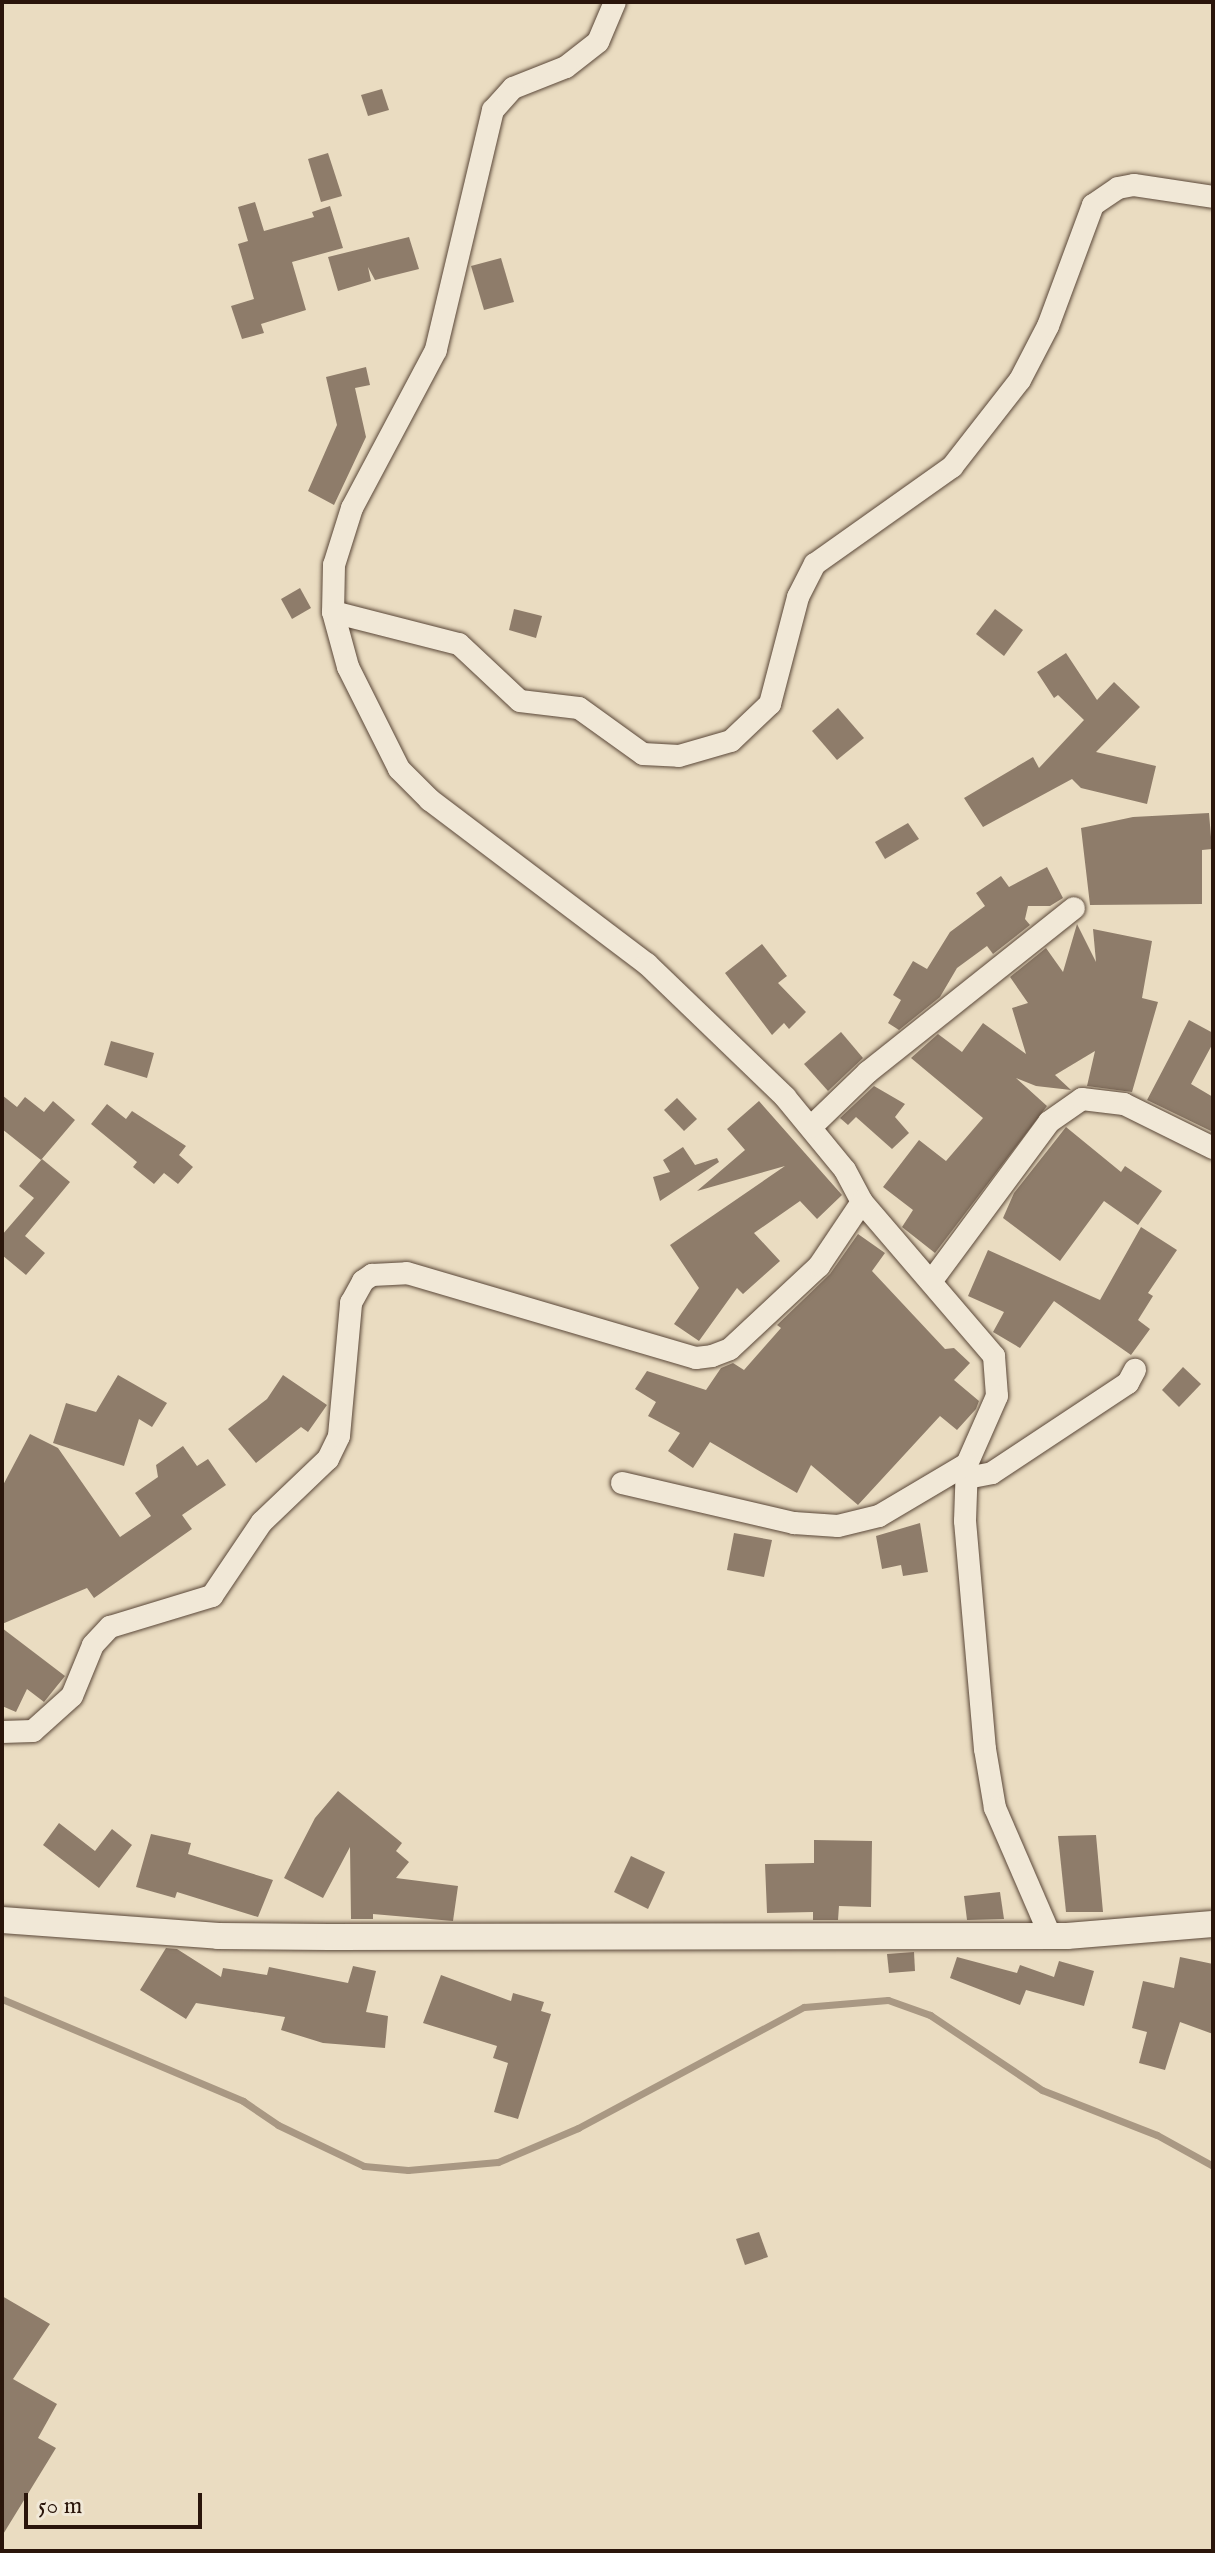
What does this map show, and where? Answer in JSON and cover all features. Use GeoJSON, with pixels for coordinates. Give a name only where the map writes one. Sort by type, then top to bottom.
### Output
{"type":"FeatureCollection","features":[{"type":"Feature","properties":{"kind":"street"},"geometry":{"type":"LineString","coordinates":[[615,2],[598,42],[566,67],[513,88],[493,110],[436,350],[352,508],[334,565],[333,612],[348,667],[399,769],[430,800],[647,964],[811,1127],[862,1202],[933,1279],[999,1366],[997,1396],[967,1471],[965,1521],[995,1808],[1050,1935]]}},
{"type":"Feature","properties":{"kind":"street"},"geometry":{"type":"LineString","coordinates":[[333,612],[459,644],[520,701],[579,708],[643,754],[679,756],[731,741],[770,704],[798,597],[815,564],[952,467],[1020,380],[1048,326],[1093,205],[1118,188],[1134,185],[1213,197]]}},
{"type":"Feature","properties":{"kind":"street"},"geometry":{"type":"LineString","coordinates":[[811,1127],[868,1072],[1074,908]]}},
{"type":"Feature","properties":{"kind":"street"},"geometry":{"type":"LineString","coordinates":[[933,1279],[1049,1122],[1082,1099],[1124,1104],[1213,1148]]}},
{"type":"Feature","properties":{"kind":"street"},"geometry":{"type":"LineString","coordinates":[[2,1732],[33,1731],[72,1696],[93,1645],[110,1627],[212,1596],[262,1522],[328,1459],[339,1436],[351,1303],[372,1275],[407,1273],[696,1358],[712,1356],[730,1349],[819,1266],[862,1202]]}},
{"type":"Feature","properties":{"kind":"street"},"geometry":{"type":"LineString","coordinates":[[622,1483],[794,1523],[838,1526],[879,1516],[967,1471],[992,1473],[1128,1383],[1135,1370]]}},
{"type":"Feature","properties":{"kind":"street"},"geometry":{"type":"LineString","coordinates":[[2,1920],[218,1936],[1050,1935],[1213,1924]]}},
{"type":"Feature","properties":{"kind":"building"},"geometry":{"type":"Polygon","coordinates":[[[382,89],[389,110],[368,116],[361,95],[382,89]]]}},
{"type":"Feature","properties":{"kind":"building"},"geometry":{"type":"Polygon","coordinates":[[[328,153],[342,196],[321,202],[308,159],[328,153]]]}},
{"type":"Feature","properties":{"kind":"building"},"geometry":{"type":"Polygon","coordinates":[[[255,202],[264,231],[314,217],[312,212],[330,206],[343,248],[292,262],[306,310],[261,324],[264,333],[242,339],[231,306],[254,299],[238,244],[248,241],[238,207],[255,202]]]}},
{"type":"Feature","properties":{"kind":"building"},"geometry":{"type":"Polygon","coordinates":[[[409,237],[419,269],[375,280],[368,267],[371,281],[338,291],[328,257],[409,237]]]}},
{"type":"Feature","properties":{"kind":"building"},"geometry":{"type":"Polygon","coordinates":[[[501,258],[514,302],[484,310],[471,266],[501,258]]]}},
{"type":"Feature","properties":{"kind":"building"},"geometry":{"type":"Polygon","coordinates":[[[366,367],[370,385],[355,388],[366,437],[334,505],[308,491],[337,425],[326,377],[366,367]]]}},
{"type":"Feature","properties":{"kind":"building"},"geometry":{"type":"Polygon","coordinates":[[[300,588],[311,608],[292,619],[281,599],[300,588]]]}},
{"type":"Feature","properties":{"kind":"building"},"geometry":{"type":"Polygon","coordinates":[[[514,609],[542,616],[536,638],[509,630],[514,609]]]}},
{"type":"Feature","properties":{"kind":"building"},"geometry":{"type":"Polygon","coordinates":[[[995,609],[1023,630],[1004,656],[976,634],[995,609]]]}},
{"type":"Feature","properties":{"kind":"building"},"geometry":{"type":"Polygon","coordinates":[[[1066,653],[1097,700],[1114,682],[1140,707],[1096,752],[1156,766],[1147,804],[1081,788],[1072,779],[983,827],[964,798],[1033,757],[1039,768],[1084,720],[1058,695],[1054,698],[1037,672],[1066,653]]]}},
{"type":"Feature","properties":{"kind":"building"},"geometry":{"type":"Polygon","coordinates":[[[838,708],[864,738],[837,760],[812,731],[838,708]]]}},
{"type":"Feature","properties":{"kind":"building"},"geometry":{"type":"Polygon","coordinates":[[[1209,813],[1212,849],[1202,850],[1202,904],[1090,905],[1081,828],[1133,817],[1209,813]]]}},
{"type":"Feature","properties":{"kind":"building"},"geometry":{"type":"Polygon","coordinates":[[[908,823],[919,839],[885,859],[875,842],[908,823]]]}},
{"type":"Feature","properties":{"kind":"building"},"geometry":{"type":"Polygon","coordinates":[[[1047,867],[1063,898],[1050,906],[1028,906],[1025,919],[1030,925],[993,954],[987,946],[957,968],[940,997],[899,1030],[888,1023],[901,1000],[893,995],[913,961],[927,969],[950,932],[985,906],[976,893],[1001,876],[1009,887],[1047,867]]]}},
{"type":"Feature","properties":{"kind":"building"},"geometry":{"type":"Polygon","coordinates":[[[1077,924],[1096,962],[1093,929],[1152,941],[1142,998],[1158,1002],[1132,1092],[1087,1086],[1095,1051],[1055,1075],[1071,1090],[1036,1086],[1016,1078],[1047,1106],[935,1253],[902,1227],[913,1210],[883,1187],[919,1140],[946,1161],[983,1118],[911,1058],[938,1034],[962,1052],[983,1023],[1026,1054],[1012,1008],[1028,1003],[1010,977],[1046,948],[1063,972],[1077,924]]]}},
{"type":"Feature","properties":{"kind":"building"},"geometry":{"type":"Polygon","coordinates":[[[762,944],[787,976],[778,983],[806,1012],[789,1029],[784,1023],[772,1035],[725,973],[762,944]]]}},
{"type":"Feature","properties":{"kind":"building"},"geometry":{"type":"Polygon","coordinates":[[[1189,1020],[1213,1033],[1213,1043],[1191,1084],[1213,1097],[1213,1132],[1147,1100],[1189,1020]]]}},
{"type":"Feature","properties":{"kind":"building"},"geometry":{"type":"Polygon","coordinates":[[[841,1032],[863,1058],[828,1091],[804,1064],[841,1032]]]}},
{"type":"Feature","properties":{"kind":"building"},"geometry":{"type":"Polygon","coordinates":[[[111,1041],[154,1053],[147,1078],[104,1065],[111,1041]]]}},
{"type":"Feature","properties":{"kind":"building"},"geometry":{"type":"Polygon","coordinates":[[[874,1086],[905,1104],[895,1117],[909,1133],[892,1149],[856,1117],[848,1125],[840,1118],[874,1086]]]}},
{"type":"Feature","properties":{"kind":"building"},"geometry":{"type":"Polygon","coordinates":[[[2,1095],[17,1107],[25,1097],[44,1112],[53,1101],[75,1120],[41,1160],[2,1129],[2,1095]]]}},
{"type":"Feature","properties":{"kind":"building"},"geometry":{"type":"Polygon","coordinates":[[[677,1098],[697,1119],[684,1131],[664,1110],[677,1098]]]}},
{"type":"Feature","properties":{"kind":"building"},"geometry":{"type":"Polygon","coordinates":[[[759,1101],[842,1195],[817,1219],[800,1201],[754,1233],[780,1261],[743,1294],[737,1288],[699,1341],[674,1324],[699,1288],[670,1245],[785,1166],[697,1191],[745,1150],[727,1129],[759,1101]]]}},
{"type":"Feature","properties":{"kind":"building"},"geometry":{"type":"Polygon","coordinates":[[[107,1104],[126,1119],[132,1111],[186,1146],[179,1155],[193,1167],[178,1184],[164,1173],[154,1184],[133,1167],[137,1162],[91,1124],[107,1104]]]}},
{"type":"Feature","properties":{"kind":"building"},"geometry":{"type":"Polygon","coordinates":[[[1066,1127],[1121,1172],[1125,1166],[1162,1191],[1138,1225],[1104,1201],[1060,1261],[1003,1218],[1014,1193],[1066,1127]]]}},
{"type":"Feature","properties":{"kind":"building"},"geometry":{"type":"Polygon","coordinates":[[[683,1147],[695,1165],[717,1158],[719,1162],[660,1201],[653,1177],[670,1172],[663,1160],[683,1147]]]}},
{"type":"Feature","properties":{"kind":"building"},"geometry":{"type":"Polygon","coordinates":[[[42,1159],[70,1182],[25,1236],[45,1253],[26,1275],[2,1255],[2,1235],[34,1198],[19,1186],[42,1159]]]}},
{"type":"Feature","properties":{"kind":"building"},"geometry":{"type":"Polygon","coordinates":[[[1141,1227],[1177,1250],[1148,1293],[1153,1296],[1138,1320],[1150,1329],[1131,1355],[1054,1301],[1020,1348],[993,1332],[1004,1312],[968,1296],[988,1250],[1100,1300],[1141,1227]]]}},
{"type":"Feature","properties":{"kind":"building"},"geometry":{"type":"Polygon","coordinates":[[[858,1234],[885,1253],[872,1271],[945,1349],[954,1348],[970,1363],[954,1380],[979,1401],[976,1409],[957,1430],[940,1416],[858,1505],[811,1465],[797,1493],[710,1442],[693,1468],[668,1451],[680,1433],[648,1416],[656,1402],[635,1389],[647,1371],[706,1390],[721,1368],[733,1363],[744,1370],[781,1328],[777,1325],[830,1274],[858,1234]]]}},
{"type":"Feature","properties":{"kind":"building"},"geometry":{"type":"Polygon","coordinates":[[[1183,1367],[1201,1384],[1179,1407],[1162,1390],[1183,1367]]]}},
{"type":"Feature","properties":{"kind":"building"},"geometry":{"type":"Polygon","coordinates":[[[118,1375],[167,1403],[152,1427],[139,1419],[124,1466],[53,1443],[66,1403],[96,1412],[118,1375]]]}},
{"type":"Feature","properties":{"kind":"building"},"geometry":{"type":"Polygon","coordinates":[[[283,1375],[327,1405],[308,1432],[301,1427],[256,1463],[228,1429],[267,1399],[283,1375]]]}},
{"type":"Feature","properties":{"kind":"building"},"geometry":{"type":"Polygon","coordinates":[[[30,1434],[58,1448],[120,1537],[151,1516],[135,1493],[158,1477],[156,1465],[183,1446],[197,1466],[208,1459],[226,1485],[182,1515],[192,1529],[94,1598],[87,1588],[2,1624],[2,1487],[30,1434]]]}},
{"type":"Feature","properties":{"kind":"building"},"geometry":{"type":"Polygon","coordinates":[[[920,1523],[928,1572],[903,1576],[901,1565],[882,1569],[876,1536],[920,1523]]]}},
{"type":"Feature","properties":{"kind":"building"},"geometry":{"type":"Polygon","coordinates":[[[734,1533],[772,1540],[764,1577],[727,1570],[734,1533]]]}},
{"type":"Feature","properties":{"kind":"building"},"geometry":{"type":"Polygon","coordinates":[[[2,1628],[65,1676],[44,1702],[27,1689],[16,1712],[2,1706],[2,1628]]]}},
{"type":"Feature","properties":{"kind":"building"},"geometry":{"type":"Polygon","coordinates":[[[338,1791],[402,1843],[396,1851],[409,1862],[396,1878],[458,1886],[453,1921],[373,1914],[373,1919],[351,1919],[350,1847],[323,1898],[284,1878],[315,1818],[338,1791]]]}},
{"type":"Feature","properties":{"kind":"building"},"geometry":{"type":"Polygon","coordinates":[[[59,1823],[95,1851],[112,1829],[132,1845],[99,1888],[43,1845],[59,1823]]]}},
{"type":"Feature","properties":{"kind":"building"},"geometry":{"type":"Polygon","coordinates":[[[151,1834],[191,1843],[188,1854],[273,1880],[258,1917],[177,1892],[175,1898],[136,1887],[151,1834]]]}},
{"type":"Feature","properties":{"kind":"building"},"geometry":{"type":"Polygon","coordinates":[[[1096,1835],[1103,1912],[1066,1912],[1058,1836],[1096,1835]]]}},
{"type":"Feature","properties":{"kind":"building"},"geometry":{"type":"Polygon","coordinates":[[[814,1840],[872,1841],[871,1907],[839,1906],[838,1920],[813,1920],[813,1912],[767,1913],[765,1864],[814,1863],[814,1840]]]}},
{"type":"Feature","properties":{"kind":"building"},"geometry":{"type":"Polygon","coordinates":[[[631,1856],[665,1872],[648,1909],[614,1892],[631,1856]]]}},
{"type":"Feature","properties":{"kind":"building"},"geometry":{"type":"Polygon","coordinates":[[[1000,1892],[1004,1919],[967,1920],[964,1896],[1000,1892]]]}},
{"type":"Feature","properties":{"kind":"building"},"geometry":{"type":"Polygon","coordinates":[[[166,1948],[177,1949],[221,1977],[223,1968],[267,1975],[269,1967],[348,1983],[353,1966],[376,1971],[366,2012],[388,2016],[385,2048],[323,2043],[281,2030],[285,2017],[196,2003],[186,2019],[140,1990],[166,1948]]]}},
{"type":"Feature","properties":{"kind":"building"},"geometry":{"type":"Polygon","coordinates":[[[914,1952],[915,1971],[889,1973],[887,1954],[914,1952]]]}},
{"type":"Feature","properties":{"kind":"building"},"geometry":{"type":"Polygon","coordinates":[[[957,1957],[1017,1973],[1020,1965],[1054,1977],[1059,1961],[1094,1971],[1084,2006],[1026,1990],[1020,2005],[950,1978],[957,1957]]]}},
{"type":"Feature","properties":{"kind":"building"},"geometry":{"type":"Polygon","coordinates":[[[1180,1957],[1213,1964],[1213,2034],[1180,2022],[1165,2070],[1139,2063],[1147,2032],[1132,2028],[1143,1981],[1174,1988],[1180,1957]]]}},
{"type":"Feature","properties":{"kind":"building"},"geometry":{"type":"Polygon","coordinates":[[[441,1975],[511,2001],[513,1993],[544,2002],[541,2011],[551,2014],[518,2119],[494,2112],[508,2063],[493,2058],[497,2046],[423,2023],[441,1975]]]}},
{"type":"Feature","properties":{"kind":"building"},"geometry":{"type":"Polygon","coordinates":[[[759,2232],[768,2257],[745,2265],[736,2239],[759,2232]]]}},
{"type":"Feature","properties":{"kind":"building"},"geometry":{"type":"Polygon","coordinates":[[[2,2296],[50,2324],[13,2379],[57,2404],[38,2438],[56,2448],[2,2536],[2,2296]]]}},
{"type":"Feature","properties":{"kind":"waterway"},"geometry":{"type":"LineString","coordinates":[[2,1999],[243,2101],[278,2125],[364,2166],[408,2170],[498,2162],[578,2128],[804,2007],[888,2000],[930,2015],[1042,2090],[1157,2135],[1213,2166]]}}]}
